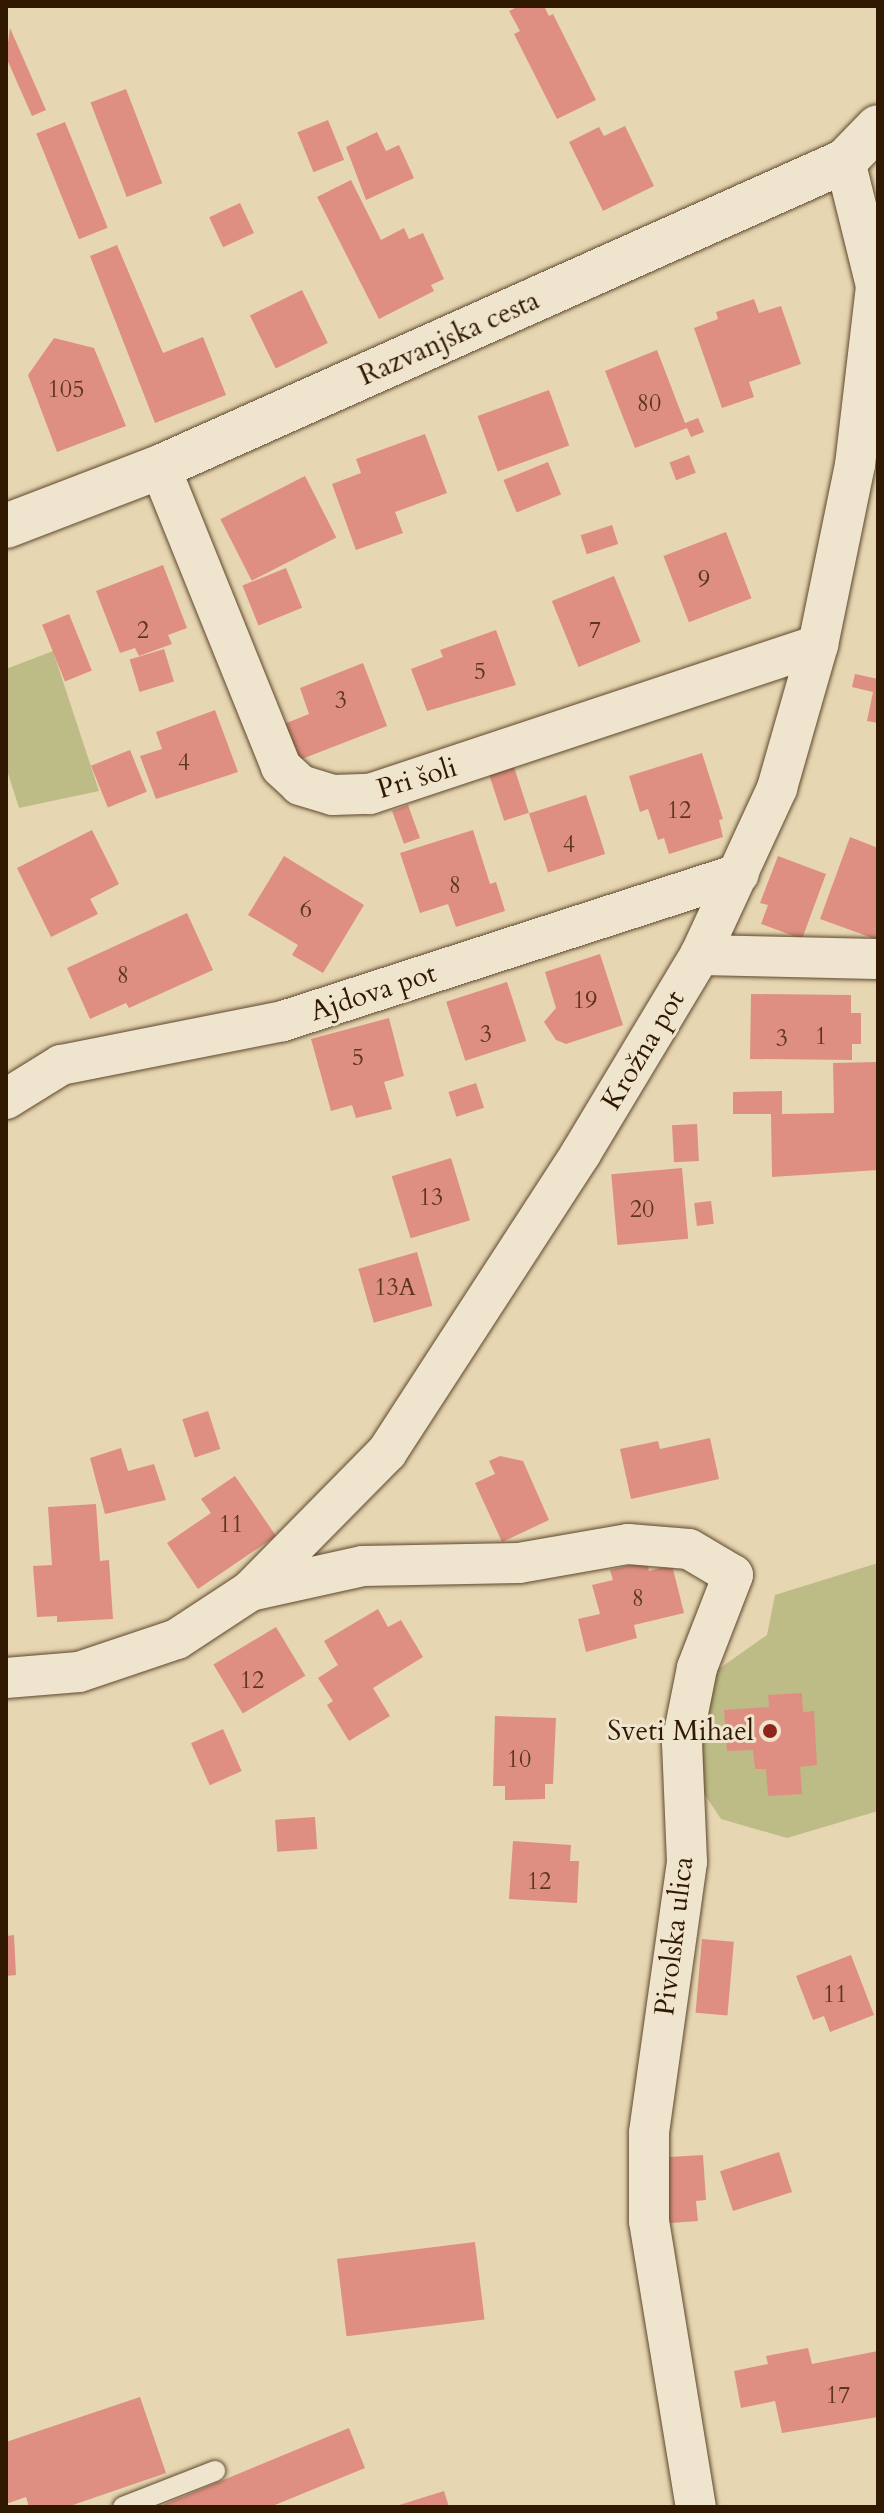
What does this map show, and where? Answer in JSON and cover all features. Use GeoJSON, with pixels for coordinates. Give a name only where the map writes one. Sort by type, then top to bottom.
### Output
{"type":"FeatureCollection","features":[{"type":"Feature","properties":{"kind":"street","name":"Razvanjska cesta"},"geometry":{"type":"LineString","coordinates":[[6,526],[160,467],[845,161],[878,127]]}},
{"type":"Feature","properties":{"kind":"street","name":"Krožna pot"},"geometry":{"type":"LineString","coordinates":[[6,1678],[79,1672],[177,1639],[250,1591],[387,1452],[581,1153],[700,955],[777,788],[818,645],[855,465],[876,286],[845,161]]}},
{"type":"Feature","properties":{"kind":"street","name":"Pri šoli"},"geometry":{"type":"LineString","coordinates":[[160,467],[281,767],[300,785],[322,792],[370,794],[818,645]]}},
{"type":"Feature","properties":{"kind":"street","name":"Ajdova pot"},"geometry":{"type":"LineString","coordinates":[[6,1099],[61,1065],[283,1021],[739,874]]}},
{"type":"Feature","properties":{"kind":"street"},"geometry":{"type":"LineString","coordinates":[[700,955],[878,959]]}},
{"type":"Feature","properties":{"kind":"street","name":"Pivolska ulica"},"geometry":{"type":"LineString","coordinates":[[250,1591],[363,1566],[519,1563],[628,1544],[689,1549],[733,1575],[697,1668],[682,1743],[687,1862],[649,2133],[649,2221],[696,2507]]}},
{"type":"Feature","properties":{"kind":"lane"},"geometry":{"type":"LineString","coordinates":[[123,2507],[215,2471]]}},
{"type":"Feature","properties":{"kind":"shaded area"},"geometry":{"type":"Polygon","coordinates":[[[53,651],[99,791],[19,808],[6,767],[6,669],[53,651]]]}},
{"type":"Feature","properties":{"kind":"shaded area"},"geometry":{"type":"Polygon","coordinates":[[[878,1563],[878,1811],[787,1838],[721,1819],[703,1792],[702,1699],[713,1673],[767,1635],[775,1595],[878,1563]]]}},
{"type":"Feature","properties":{"kind":"building"},"geometry":{"type":"Polygon","coordinates":[[[519,6],[544,6],[549,16],[553,14],[596,100],[557,119],[514,34],[520,31],[509,11],[519,6]]]}},
{"type":"Feature","properties":{"kind":"building"},"geometry":{"type":"Polygon","coordinates":[[[10,28],[46,110],[32,116],[6,57],[10,28]]]}},
{"type":"Feature","properties":{"kind":"building"},"geometry":{"type":"Polygon","coordinates":[[[126,89],[162,183],[127,197],[91,103],[126,89]]]}},
{"type":"Feature","properties":{"kind":"building"},"geometry":{"type":"Polygon","coordinates":[[[328,120],[344,160],[314,172],[297,132],[328,120]]]}},
{"type":"Feature","properties":{"kind":"building"},"geometry":{"type":"Polygon","coordinates":[[[65,122],[108,228],[79,239],[36,134],[65,122]]]}},
{"type":"Feature","properties":{"kind":"building"},"geometry":{"type":"Polygon","coordinates":[[[625,126],[654,186],[603,211],[569,142],[599,127],[604,136],[625,126]]]}},
{"type":"Feature","properties":{"kind":"building"},"geometry":{"type":"Polygon","coordinates":[[[377,132],[386,151],[399,145],[414,178],[366,200],[346,147],[377,132]]]}},
{"type":"Feature","properties":{"kind":"building"},"geometry":{"type":"Polygon","coordinates":[[[351,180],[381,240],[404,228],[409,239],[423,233],[444,279],[431,285],[434,291],[379,319],[317,197],[351,180]]]}},
{"type":"Feature","properties":{"kind":"building"},"geometry":{"type":"Polygon","coordinates":[[[240,203],[254,233],[223,247],[209,217],[240,203]]]}},
{"type":"Feature","properties":{"kind":"building"},"geometry":{"type":"Polygon","coordinates":[[[117,245],[163,353],[203,337],[226,395],[155,423],[90,256],[117,245]]]}},
{"type":"Feature","properties":{"kind":"building"},"geometry":{"type":"Polygon","coordinates":[[[302,290],[328,343],[276,368],[250,315],[302,290]]]}},
{"type":"Feature","properties":{"kind":"building"},"geometry":{"type":"Polygon","coordinates":[[[754,299],[759,313],[781,306],[801,364],[749,382],[754,397],[722,408],[694,328],[718,319],[716,312],[754,299]]]}},
{"type":"Feature","properties":{"kind":"building"},"geometry":{"type":"Polygon","coordinates":[[[54,338],[94,348],[126,426],[57,452],[28,375],[54,338]]]}},
{"type":"Feature","properties":{"kind":"building"},"geometry":{"type":"Polygon","coordinates":[[[657,350],[685,423],[698,418],[704,432],[691,437],[687,428],[635,448],[605,371],[657,350]]]}},
{"type":"Feature","properties":{"kind":"building"},"geometry":{"type":"Polygon","coordinates":[[[549,390],[569,445],[498,471],[478,416],[549,390]]]}},
{"type":"Feature","properties":{"kind":"building"},"geometry":{"type":"Polygon","coordinates":[[[425,434],[447,493],[395,512],[403,533],[356,550],[332,484],[361,473],[356,459],[425,434]]]}},
{"type":"Feature","properties":{"kind":"building"},"geometry":{"type":"Polygon","coordinates":[[[689,455],[696,473],[676,480],[669,463],[689,455]]]}},
{"type":"Feature","properties":{"kind":"building"},"geometry":{"type":"Polygon","coordinates":[[[548,462],[561,494],[517,512],[503,480],[548,462]]]}},
{"type":"Feature","properties":{"kind":"building"},"geometry":{"type":"Polygon","coordinates":[[[305,476],[336,537],[252,581],[220,519],[305,476]]]}},
{"type":"Feature","properties":{"kind":"building"},"geometry":{"type":"Polygon","coordinates":[[[612,525],[618,544],[587,554],[581,535],[612,525]]]}},
{"type":"Feature","properties":{"kind":"building"},"geometry":{"type":"Polygon","coordinates":[[[726,532],[751,598],[689,622],[663,556],[726,532]]]}},
{"type":"Feature","properties":{"kind":"building"},"geometry":{"type":"Polygon","coordinates":[[[163,565],[187,628],[168,635],[172,644],[139,656],[135,648],[120,653],[96,591],[163,565]]]}},
{"type":"Feature","properties":{"kind":"building"},"geometry":{"type":"Polygon","coordinates":[[[286,568],[302,608],[259,625],[242,586],[286,568]]]}},
{"type":"Feature","properties":{"kind":"building"},"geometry":{"type":"Polygon","coordinates":[[[614,576],[641,642],[578,667],[552,601],[614,576]]]}},
{"type":"Feature","properties":{"kind":"building"},"geometry":{"type":"Polygon","coordinates":[[[69,614],[92,671],[65,681],[42,625],[69,614]]]}},
{"type":"Feature","properties":{"kind":"building"},"geometry":{"type":"Polygon","coordinates":[[[496,630],[516,685],[427,711],[411,669],[443,657],[440,650],[496,630]]]}},
{"type":"Feature","properties":{"kind":"building"},"geometry":{"type":"Polygon","coordinates":[[[164,649],[174,682],[140,692],[130,660],[164,649]]]}},
{"type":"Feature","properties":{"kind":"building"},"geometry":{"type":"Polygon","coordinates":[[[363,663],[387,726],[294,762],[279,726],[309,714],[300,688],[363,663]]]}},
{"type":"Feature","properties":{"kind":"building"},"geometry":{"type":"Polygon","coordinates":[[[855,674],[878,679],[878,723],[867,721],[873,692],[852,687],[855,674]]]}},
{"type":"Feature","properties":{"kind":"building"},"geometry":{"type":"Polygon","coordinates":[[[215,710],[238,772],[156,799],[140,756],[162,749],[156,732],[215,710]]]}},
{"type":"Feature","properties":{"kind":"building"},"geometry":{"type":"Polygon","coordinates":[[[130,750],[147,792],[108,807],[91,766],[130,750]]]}},
{"type":"Feature","properties":{"kind":"building"},"geometry":{"type":"Polygon","coordinates":[[[702,753],[723,819],[719,820],[723,837],[669,854],[664,838],[658,840],[648,809],[640,812],[629,776],[702,753]]]}},
{"type":"Feature","properties":{"kind":"building"},"geometry":{"type":"Polygon","coordinates":[[[514,767],[529,813],[504,821],[489,775],[514,767]]]}},
{"type":"Feature","properties":{"kind":"building"},"geometry":{"type":"Polygon","coordinates":[[[586,795],[605,854],[548,873],[529,814],[586,795]]]}},
{"type":"Feature","properties":{"kind":"building"},"geometry":{"type":"Polygon","coordinates":[[[408,805],[420,838],[404,844],[392,811],[408,805]]]}},
{"type":"Feature","properties":{"kind":"building"},"geometry":{"type":"Polygon","coordinates":[[[92,830],[119,884],[90,899],[98,914],[51,937],[17,868],[92,830]]]}},
{"type":"Feature","properties":{"kind":"building"},"geometry":{"type":"Polygon","coordinates":[[[473,830],[490,884],[496,882],[505,911],[456,927],[448,904],[420,913],[400,853],[473,830]]]}},
{"type":"Feature","properties":{"kind":"building"},"geometry":{"type":"Polygon","coordinates":[[[850,837],[878,848],[878,940],[820,919],[850,837]]]}},
{"type":"Feature","properties":{"kind":"building"},"geometry":{"type":"Polygon","coordinates":[[[284,856],[364,905],[323,973],[292,955],[298,945],[248,915],[284,856]]]}},
{"type":"Feature","properties":{"kind":"building"},"geometry":{"type":"Polygon","coordinates":[[[778,856],[826,874],[802,939],[761,924],[768,905],[760,903],[778,856]]]}},
{"type":"Feature","properties":{"kind":"building"},"geometry":{"type":"Polygon","coordinates":[[[187,913],[213,970],[129,1008],[126,1003],[90,1019],[67,968],[187,913]]]}},
{"type":"Feature","properties":{"kind":"building"},"geometry":{"type":"Polygon","coordinates":[[[600,954],[623,1025],[566,1044],[556,1040],[544,1022],[556,1008],[545,972],[600,954]]]}},
{"type":"Feature","properties":{"kind":"building"},"geometry":{"type":"Polygon","coordinates":[[[507,982],[526,1041],[465,1061],[446,1002],[507,982]]]}},
{"type":"Feature","properties":{"kind":"building"},"geometry":{"type":"Polygon","coordinates":[[[751,994],[851,995],[851,1013],[861,1013],[861,1044],[852,1044],[852,1060],[750,1059],[751,994]]]}},
{"type":"Feature","properties":{"kind":"building"},"geometry":{"type":"Polygon","coordinates":[[[389,1018],[404,1076],[384,1082],[392,1109],[356,1118],[352,1105],[331,1111],[311,1039],[389,1018]]]}},
{"type":"Feature","properties":{"kind":"building"},"geometry":{"type":"Polygon","coordinates":[[[877,1062],[878,1170],[772,1177],[771,1114],[733,1114],[733,1092],[782,1091],[782,1114],[834,1113],[833,1063],[877,1062]]]}},
{"type":"Feature","properties":{"kind":"building"},"geometry":{"type":"Polygon","coordinates":[[[476,1083],[484,1108],[456,1117],[448,1092],[476,1083]]]}},
{"type":"Feature","properties":{"kind":"building"},"geometry":{"type":"Polygon","coordinates":[[[697,1124],[699,1161],[674,1162],[672,1125],[697,1124]]]}},
{"type":"Feature","properties":{"kind":"building"},"geometry":{"type":"Polygon","coordinates":[[[451,1158],[470,1220],[411,1238],[392,1176],[451,1158]]]}},
{"type":"Feature","properties":{"kind":"building"},"geometry":{"type":"Polygon","coordinates":[[[682,1168],[688,1239],[617,1245],[611,1174],[682,1168]]]}},
{"type":"Feature","properties":{"kind":"building"},"geometry":{"type":"Polygon","coordinates":[[[711,1201],[714,1224],[697,1226],[694,1203],[711,1201]]]}},
{"type":"Feature","properties":{"kind":"building"},"geometry":{"type":"Polygon","coordinates":[[[417,1252],[432,1306],[374,1323],[358,1269],[417,1252]]]}},
{"type":"Feature","properties":{"kind":"building"},"geometry":{"type":"Polygon","coordinates":[[[208,1411],[220,1449],[195,1457],[182,1419],[208,1411]]]}},
{"type":"Feature","properties":{"kind":"building"},"geometry":{"type":"Polygon","coordinates":[[[710,1438],[719,1479],[631,1499],[620,1449],[658,1441],[660,1449],[710,1438]]]}},
{"type":"Feature","properties":{"kind":"building"},"geometry":{"type":"Polygon","coordinates":[[[121,1448],[128,1471],[154,1464],[166,1500],[105,1514],[90,1458],[121,1448]]]}},
{"type":"Feature","properties":{"kind":"building"},"geometry":{"type":"Polygon","coordinates":[[[500,1456],[523,1461],[549,1520],[502,1542],[475,1483],[495,1474],[489,1461],[500,1456]]]}},
{"type":"Feature","properties":{"kind":"building"},"geometry":{"type":"Polygon","coordinates":[[[235,1476],[276,1536],[198,1589],[167,1543],[211,1513],[201,1499],[235,1476]]]}},
{"type":"Feature","properties":{"kind":"building"},"geometry":{"type":"Polygon","coordinates":[[[96,1504],[100,1561],[109,1560],[113,1619],[57,1622],[57,1616],[37,1617],[33,1566],[52,1565],[48,1507],[96,1504]]]}},
{"type":"Feature","properties":{"kind":"building"},"geometry":{"type":"Polygon","coordinates":[[[647,1561],[649,1571],[672,1565],[684,1613],[634,1625],[637,1638],[586,1652],[578,1619],[600,1614],[592,1585],[613,1580],[610,1570],[647,1561]]]}},
{"type":"Feature","properties":{"kind":"building"},"geometry":{"type":"Polygon","coordinates":[[[378,1609],[388,1627],[401,1620],[423,1657],[373,1688],[390,1716],[349,1741],[327,1705],[333,1701],[318,1678],[338,1665],[324,1641],[378,1609]]]}},
{"type":"Feature","properties":{"kind":"building"},"geometry":{"type":"Polygon","coordinates":[[[276,1627],[305,1676],[243,1713],[213,1665],[276,1627]]]}},
{"type":"Feature","properties":{"kind":"building","name":"Sveti Mihael"},"geometry":{"type":"Polygon","coordinates":[[[802,1693],[803,1712],[814,1711],[817,1765],[800,1767],[802,1794],[768,1796],[766,1769],[755,1769],[753,1750],[727,1751],[724,1710],[769,1707],[768,1695],[802,1693]]]}},
{"type":"Feature","properties":{"kind":"building"},"geometry":{"type":"Polygon","coordinates":[[[495,1716],[556,1718],[553,1784],[545,1784],[545,1799],[505,1800],[505,1786],[493,1786],[495,1716]]]}},
{"type":"Feature","properties":{"kind":"building"},"geometry":{"type":"Polygon","coordinates":[[[223,1729],[242,1771],[210,1785],[191,1743],[223,1729]]]}},
{"type":"Feature","properties":{"kind":"building"},"geometry":{"type":"Polygon","coordinates":[[[315,1817],[317,1849],[277,1852],[275,1820],[315,1817]]]}},
{"type":"Feature","properties":{"kind":"building"},"geometry":{"type":"Polygon","coordinates":[[[513,1841],[571,1845],[570,1861],[579,1861],[577,1903],[509,1899],[513,1841]]]}},
{"type":"Feature","properties":{"kind":"building"},"geometry":{"type":"Polygon","coordinates":[[[14,1935],[16,1975],[6,1976],[6,1936],[14,1935]]]}},
{"type":"Feature","properties":{"kind":"building"},"geometry":{"type":"Polygon","coordinates":[[[702,1939],[734,1942],[727,2016],[696,2013],[702,1939]]]}},
{"type":"Feature","properties":{"kind":"building"},"geometry":{"type":"Polygon","coordinates":[[[851,1955],[874,2015],[830,2032],[824,2016],[813,2020],[796,1976],[851,1955]]]}},
{"type":"Feature","properties":{"kind":"building"},"geometry":{"type":"Polygon","coordinates":[[[779,2152],[792,2192],[733,2211],[720,2171],[779,2152]]]}},
{"type":"Feature","properties":{"kind":"building"},"geometry":{"type":"Polygon","coordinates":[[[703,2155],[706,2200],[696,2201],[698,2221],[658,2224],[653,2158],[703,2155]]]}},
{"type":"Feature","properties":{"kind":"building"},"geometry":{"type":"Polygon","coordinates":[[[475,2242],[485,2319],[347,2336],[337,2259],[475,2242]]]}},
{"type":"Feature","properties":{"kind":"building"},"geometry":{"type":"Polygon","coordinates":[[[808,2348],[812,2364],[878,2351],[878,2417],[782,2433],[775,2401],[741,2408],[734,2371],[768,2364],[766,2356],[808,2348]]]}},
{"type":"Feature","properties":{"kind":"building"},"geometry":{"type":"Polygon","coordinates":[[[140,2397],[166,2473],[67,2507],[29,2507],[26,2497],[6,2504],[6,2442],[140,2397]]]}},
{"type":"Feature","properties":{"kind":"building"},"geometry":{"type":"Polygon","coordinates":[[[349,2428],[365,2468],[270,2507],[158,2507],[349,2428]]]}},
{"type":"Feature","properties":{"kind":"building"},"geometry":{"type":"Polygon","coordinates":[[[444,2491],[449,2507],[396,2507],[396,2506],[444,2491]]]}},
{"type":"Feature","properties":{"kind":"place","name":"Sveti Mihael"},"geometry":{"type":"Point","coordinates":[770,1731]}}]}
